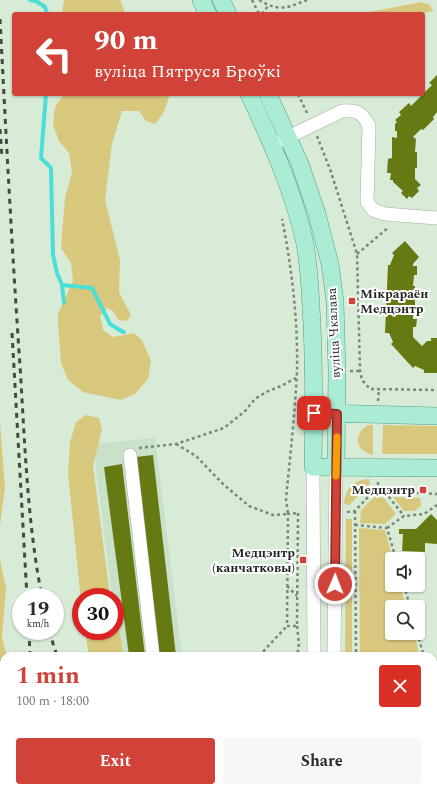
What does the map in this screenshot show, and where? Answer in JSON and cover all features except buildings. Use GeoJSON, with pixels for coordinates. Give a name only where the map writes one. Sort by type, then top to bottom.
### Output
{"type":"FeatureCollection","features":[{"type":"Feature","properties":{"kind":"main road"},"geometry":{"type":"LineString","coordinates":[[201,0],[207,12]]}},
{"type":"Feature","properties":{"kind":"main road"},"geometry":{"type":"LineString","coordinates":[[221,0],[227,12]]}},
{"type":"Feature","properties":{"kind":"main road","name":"вуліца Чкалава"},"geometry":{"type":"LineString","coordinates":[[250,96],[280,141],[300,164],[317,214],[330,264],[335,302],[337,414],[336,467]]}},
{"type":"Feature","properties":{"kind":"main road","name":"вуліца Чкалава"},"geometry":{"type":"LineString","coordinates":[[269,96],[293,201],[304,239],[310,279],[314,413],[313,467]]}},
{"type":"Feature","properties":{"kind":"main road"},"geometry":{"type":"LineString","coordinates":[[314,413],[437,416]]}},
{"type":"Feature","properties":{"kind":"main road"},"geometry":{"type":"LineString","coordinates":[[313,467],[437,468]]}},
{"type":"Feature","properties":{"kind":"street"},"geometry":{"type":"LineString","coordinates":[[280,141],[342,111],[351,110],[359,112],[369,126],[367,202],[373,210],[385,214],[437,218]]}},
{"type":"Feature","properties":{"kind":"street"},"geometry":{"type":"LineString","coordinates":[[130,455],[153,652]]}},
{"type":"Feature","properties":{"kind":"street","name":"вуліца Чкалава"},"geometry":{"type":"LineString","coordinates":[[313,467],[314,652]]}},
{"type":"Feature","properties":{"kind":"street","name":"вуліца Чкалава"},"geometry":{"type":"LineString","coordinates":[[334,652],[336,467]]}},
{"type":"Feature","properties":{"kind":"path"},"geometry":{"type":"LineString","coordinates":[[252,0],[258,12]]}},
{"type":"Feature","properties":{"kind":"path"},"geometry":{"type":"LineString","coordinates":[[259,0],[268,6],[280,9],[296,5],[307,0]]}},
{"type":"Feature","properties":{"kind":"path"},"geometry":{"type":"LineString","coordinates":[[264,12],[268,6]]}},
{"type":"Feature","properties":{"kind":"path"},"geometry":{"type":"LineString","coordinates":[[299,96],[313,126],[331,172],[357,254],[360,371],[362,380],[370,389],[437,390]]}},
{"type":"Feature","properties":{"kind":"path"},"geometry":{"type":"LineString","coordinates":[[263,652],[287,626],[288,514],[286,499],[296,377],[295,320],[291,273],[281,212]]}},
{"type":"Feature","properties":{"kind":"path"},"geometry":{"type":"LineString","coordinates":[[357,254],[391,225]]}},
{"type":"Feature","properties":{"kind":"path"},"geometry":{"type":"LineString","coordinates":[[130,455],[140,447],[176,444],[224,428],[245,411],[261,395],[296,377]]}},
{"type":"Feature","properties":{"kind":"path"},"geometry":{"type":"LineString","coordinates":[[378,406],[379,390]]}},
{"type":"Feature","properties":{"kind":"path"},"geometry":{"type":"LineString","coordinates":[[176,444],[196,456],[223,484],[249,506],[273,515],[298,513],[297,626],[299,644],[298,652]]}},
{"type":"Feature","properties":{"kind":"path"},"geometry":{"type":"LineString","coordinates":[[378,481],[378,492]]}},
{"type":"Feature","properties":{"kind":"path"},"geometry":{"type":"LineString","coordinates":[[356,652],[356,511],[368,497],[378,492],[437,494]]}},
{"type":"Feature","properties":{"kind":"path"},"geometry":{"type":"LineString","coordinates":[[385,492],[404,516]]}},
{"type":"Feature","properties":{"kind":"path"},"geometry":{"type":"LineString","coordinates":[[355,525],[387,528],[404,516],[424,514],[437,505]]}},
{"type":"Feature","properties":{"kind":"path"},"geometry":{"type":"LineString","coordinates":[[345,512],[356,511]]}},
{"type":"Feature","properties":{"kind":"path"},"geometry":{"type":"LineString","coordinates":[[387,528],[394,552]]}},
{"type":"Feature","properties":{"kind":"path"},"geometry":{"type":"LineString","coordinates":[[287,560],[298,552]]}},
{"type":"Feature","properties":{"kind":"path"},"geometry":{"type":"LineString","coordinates":[[287,585],[297,596]]}},
{"type":"Feature","properties":{"kind":"path"},"geometry":{"type":"LineString","coordinates":[[287,626],[297,626]]}},
{"type":"Feature","properties":{"kind":"path"},"geometry":{"type":"LineString","coordinates":[[419,640],[423,652]]}},
{"type":"Feature","properties":{"kind":"shaded area"},"geometry":{"type":"Polygon","coordinates":[[[64,0],[120,0],[125,12],[62,12],[64,0]]]}},
{"type":"Feature","properties":{"kind":"shaded area"},"geometry":{"type":"Polygon","coordinates":[[[421,2],[430,5],[433,11],[425,13],[369,12],[421,2]]]}},
{"type":"Feature","properties":{"kind":"shaded area"},"geometry":{"type":"Polygon","coordinates":[[[63,96],[169,96],[164,112],[155,124],[146,121],[139,111],[122,111],[112,144],[105,200],[120,260],[119,292],[131,315],[127,321],[118,320],[113,311],[107,308],[100,316],[103,330],[113,337],[134,333],[142,340],[151,361],[148,379],[135,394],[120,400],[83,392],[68,380],[61,363],[58,314],[73,281],[71,263],[61,248],[65,197],[72,173],[69,153],[59,141],[53,125],[55,107],[63,96]]]}},
{"type":"Feature","properties":{"kind":"shaded area"},"geometry":{"type":"Polygon","coordinates":[[[86,415],[99,418],[102,430],[93,465],[109,588],[80,588],[68,473],[70,442],[76,422],[86,415]]]}},
{"type":"Feature","properties":{"kind":"shaded area"},"geometry":{"type":"Polygon","coordinates":[[[0,422],[5,488],[0,525],[0,422]]]}},
{"type":"Feature","properties":{"kind":"shaded area"},"geometry":{"type":"Polygon","coordinates":[[[368,425],[373,425],[373,455],[364,451],[358,441],[359,434],[368,425]]]}},
{"type":"Feature","properties":{"kind":"shaded area"},"geometry":{"type":"Polygon","coordinates":[[[383,425],[437,426],[437,454],[382,454],[383,425]]]}},
{"type":"Feature","properties":{"kind":"shaded area"},"geometry":{"type":"Polygon","coordinates":[[[155,438],[182,652],[119,652],[118,640],[124,640],[124,588],[111,588],[93,444],[155,438]]]}},
{"type":"Feature","properties":{"kind":"shaded area"},"geometry":{"type":"Polygon","coordinates":[[[369,479],[370,484],[349,505],[344,504],[346,493],[351,486],[359,481],[369,479]]]}},
{"type":"Feature","properties":{"kind":"shaded area"},"geometry":{"type":"Polygon","coordinates":[[[374,497],[384,498],[396,514],[385,524],[360,523],[361,510],[374,497]]]}},
{"type":"Feature","properties":{"kind":"shaded area"},"geometry":{"type":"Polygon","coordinates":[[[393,497],[420,498],[421,506],[414,511],[404,511],[393,497]]]}},
{"type":"Feature","properties":{"kind":"shaded area"},"geometry":{"type":"Polygon","coordinates":[[[346,519],[352,519],[352,652],[345,652],[346,519]]]}},
{"type":"Feature","properties":{"kind":"shaded area"},"geometry":{"type":"Polygon","coordinates":[[[359,528],[385,530],[391,552],[385,552],[385,592],[402,592],[404,600],[385,600],[385,640],[416,640],[419,652],[360,652],[359,528]]]}},
{"type":"Feature","properties":{"kind":"shaded area"},"geometry":{"type":"Polygon","coordinates":[[[0,559],[6,588],[2,638],[6,652],[0,652],[0,559]]]}},
{"type":"Feature","properties":{"kind":"shaded area"},"geometry":{"type":"Polygon","coordinates":[[[86,640],[121,640],[123,652],[88,652],[86,640]]]}},
{"type":"Feature","properties":{"kind":"waterway"},"geometry":{"type":"LineString","coordinates":[[30,0],[36,1],[45,7],[46,12]]}},
{"type":"Feature","properties":{"kind":"waterway"},"geometry":{"type":"LineString","coordinates":[[46,96],[41,158],[51,168],[53,255],[57,273],[62,285],[92,288],[110,324],[124,332]]}},
{"type":"Feature","properties":{"kind":"waterway"},"geometry":{"type":"LineString","coordinates":[[62,285],[64,303]]}},
{"type":"Feature","properties":{"kind":"railway"},"geometry":{"type":"LineString","coordinates":[[0,19],[27,482],[33,540],[40,588]]}},
{"type":"Feature","properties":{"kind":"railway"},"geometry":{"type":"LineString","coordinates":[[0,129],[2,158]]}},
{"type":"Feature","properties":{"kind":"railway"},"geometry":{"type":"LineString","coordinates":[[12,333],[26,588]]}},
{"type":"Feature","properties":{"kind":"railway"},"geometry":{"type":"LineString","coordinates":[[29,640],[30,652]]}},
{"type":"Feature","properties":{"kind":"railway"},"geometry":{"type":"LineString","coordinates":[[52,640],[56,652]]}},
{"type":"Feature","properties":{"kind":"slow traffic"},"geometry":{"type":"LineString","coordinates":[[336,476],[337,437]]}},
{"type":"Feature","properties":{"kind":"place","name":"Мікрараён Медцэнтр"},"geometry":{"type":"Point","coordinates":[352,301]}},
{"type":"Feature","properties":{"kind":"place","name":"Медцэнтр"},"geometry":{"type":"Point","coordinates":[423,490]}},
{"type":"Feature","properties":{"kind":"place","name":"Медцэнтр (канчатковы)"},"geometry":{"type":"Point","coordinates":[303,560]}},
{"type":"Feature","properties":{"kind":"route"},"geometry":{"type":"LineString","coordinates":[[314,413],[337,414],[335,584]]}}]}
